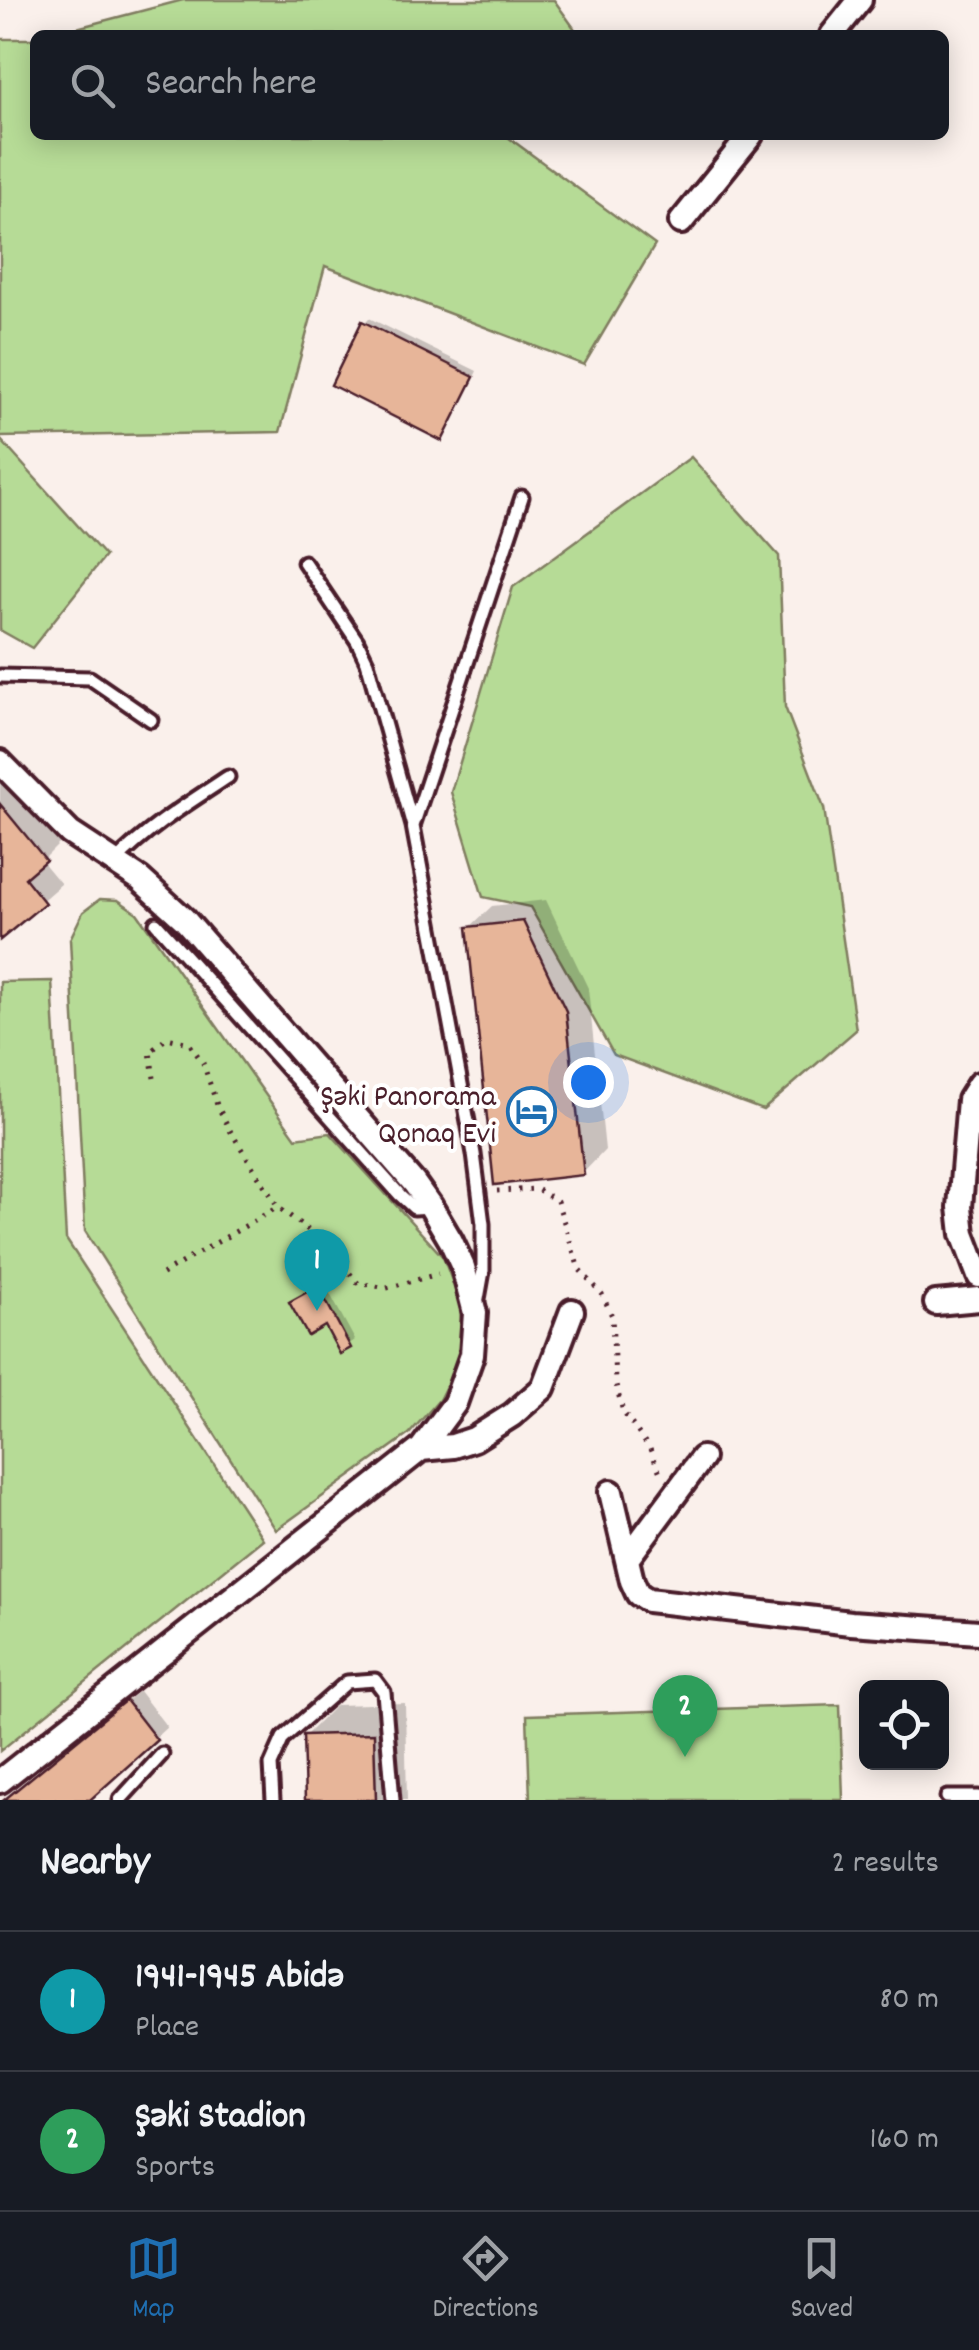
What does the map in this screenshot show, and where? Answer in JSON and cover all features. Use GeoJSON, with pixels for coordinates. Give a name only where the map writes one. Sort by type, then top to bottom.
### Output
{"type":"FeatureCollection","features":[{"type":"Feature","properties":{"kind":"street"},"geometry":{"type":"LineString","coordinates":[[836,30],[860,0]]}},
{"type":"Feature","properties":{"kind":"street"},"geometry":{"type":"LineString","coordinates":[[682,222],[747,140]]}},
{"type":"Feature","properties":{"kind":"street"},"geometry":{"type":"LineString","coordinates":[[0,762],[70,833],[140,880],[184,919],[414,1183],[452,1241],[475,1313],[472,1355],[455,1402],[420,1449],[0,1781]]}},
{"type":"Feature","properties":{"kind":"street"},"geometry":{"type":"LineString","coordinates":[[979,1084],[969,1100],[960,1207],[963,1234],[979,1276]]}},
{"type":"Feature","properties":{"kind":"street"},"geometry":{"type":"LineString","coordinates":[[936,1303],[979,1299]]}},
{"type":"Feature","properties":{"kind":"street"},"geometry":{"type":"LineString","coordinates":[[420,1449],[474,1440],[542,1388],[572,1311]]}},
{"type":"Feature","properties":{"kind":"street"},"geometry":{"type":"LineString","coordinates":[[627,1559],[702,1458]]}},
{"type":"Feature","properties":{"kind":"street"},"geometry":{"type":"LineString","coordinates":[[611,1492],[638,1594],[648,1600],[851,1623],[979,1632]]}},
{"type":"Feature","properties":{"kind":"lane"},"geometry":{"type":"LineString","coordinates":[[413,826],[522,497]]}},
{"type":"Feature","properties":{"kind":"lane"},"geometry":{"type":"LineString","coordinates":[[304,562],[367,662],[413,826],[474,1154],[483,1224],[483,1271],[475,1313]]}},
{"type":"Feature","properties":{"kind":"lane"},"geometry":{"type":"LineString","coordinates":[[0,676],[90,678],[151,720]]}},
{"type":"Feature","properties":{"kind":"lane"},"geometry":{"type":"LineString","coordinates":[[114,863],[163,819],[228,778]]}},
{"type":"Feature","properties":{"kind":"lane"},"geometry":{"type":"LineString","coordinates":[[156,923],[400,1195],[414,1208],[430,1206]]}},
{"type":"Feature","properties":{"kind":"lane"},"geometry":{"type":"LineString","coordinates":[[273,1800],[271,1765],[283,1738],[348,1682],[375,1680],[384,1692],[394,1800]]}},
{"type":"Feature","properties":{"kind":"lane"},"geometry":{"type":"LineString","coordinates":[[120,1800],[162,1754]]}},
{"type":"Feature","properties":{"kind":"lane"},"geometry":{"type":"LineString","coordinates":[[948,1797],[979,1797]]}},
{"type":"Feature","properties":{"kind":"path"},"geometry":{"type":"LineString","coordinates":[[154,1078],[150,1052],[167,1038],[189,1042],[203,1063],[231,1132],[278,1208],[324,1242],[358,1283],[387,1288],[462,1267]]}},
{"type":"Feature","properties":{"kind":"path"},"geometry":{"type":"LineString","coordinates":[[162,1274],[278,1208]]}},
{"type":"Feature","properties":{"kind":"green space"},"geometry":{"type":"Polygon","coordinates":[[[183,0],[554,0],[575,30],[69,30],[183,0]]]}},
{"type":"Feature","properties":{"kind":"green space"},"geometry":{"type":"Polygon","coordinates":[[[0,39],[30,39],[30,140],[512,140],[655,245],[584,365],[325,266],[280,432],[0,437],[0,39]]]}},
{"type":"Feature","properties":{"kind":"green space"},"geometry":{"type":"Polygon","coordinates":[[[0,439],[105,556],[32,648],[0,630],[0,439]]]}},
{"type":"Feature","properties":{"kind":"green space"},"geometry":{"type":"Polygon","coordinates":[[[691,457],[779,556],[785,707],[824,808],[856,1030],[763,1110],[614,1055],[530,907],[483,897],[451,792],[513,587],[691,457]]]}},
{"type":"Feature","properties":{"kind":"green space"},"geometry":{"type":"Polygon","coordinates":[[[100,899],[118,900],[137,913],[296,1138],[330,1133],[443,1257],[459,1299],[462,1326],[457,1364],[439,1400],[409,1434],[276,1530],[85,1231],[70,939],[83,912],[100,899]]]}},
{"type":"Feature","properties":{"kind":"green space"},"geometry":{"type":"Polygon","coordinates":[[[52,981],[66,1239],[263,1539],[0,1751],[0,982],[52,981]]]}},
{"type":"Feature","properties":{"kind":"green space"},"geometry":{"type":"Polygon","coordinates":[[[840,1705],[843,1800],[530,1800],[527,1715],[840,1705]]]}},
{"type":"Feature","properties":{"kind":"building"},"geometry":{"type":"Polygon","coordinates":[[[362,321],[474,377],[442,441],[331,385],[362,321]]]}},
{"type":"Feature","properties":{"kind":"building"},"geometry":{"type":"Polygon","coordinates":[[[0,804],[46,860],[25,878],[45,903],[0,940],[0,804]]]}},
{"type":"Feature","properties":{"kind":"building","name":"Şəki Panorama Qonaq Evi"},"geometry":{"type":"Polygon","coordinates":[[[523,921],[566,1011],[584,1175],[494,1185],[467,927],[523,921]]]}},
{"type":"Feature","properties":{"kind":"building"},"geometry":{"type":"Polygon","coordinates":[[[318,1286],[351,1348],[340,1354],[325,1326],[308,1336],[289,1302],[318,1286]]]}},
{"type":"Feature","properties":{"kind":"building"},"geometry":{"type":"Polygon","coordinates":[[[126,1700],[157,1740],[90,1800],[4,1800],[126,1700]]]}},
{"type":"Feature","properties":{"kind":"building"},"geometry":{"type":"Polygon","coordinates":[[[374,1733],[376,1800],[305,1800],[303,1735],[374,1733]]]}},
{"type":"Feature","properties":{"kind":"place","name":"Şəki Panorama Qonaq Evi"},"geometry":{"type":"Point","coordinates":[531,1112]}},
{"type":"Feature","properties":{"kind":"place","name":"1941-1945 Abidə"},"geometry":{"type":"Point","coordinates":[317,1311]}},
{"type":"Feature","properties":{"kind":"place","name":"Şəki Stadion"},"geometry":{"type":"Point","coordinates":[685,1757]}}]}
